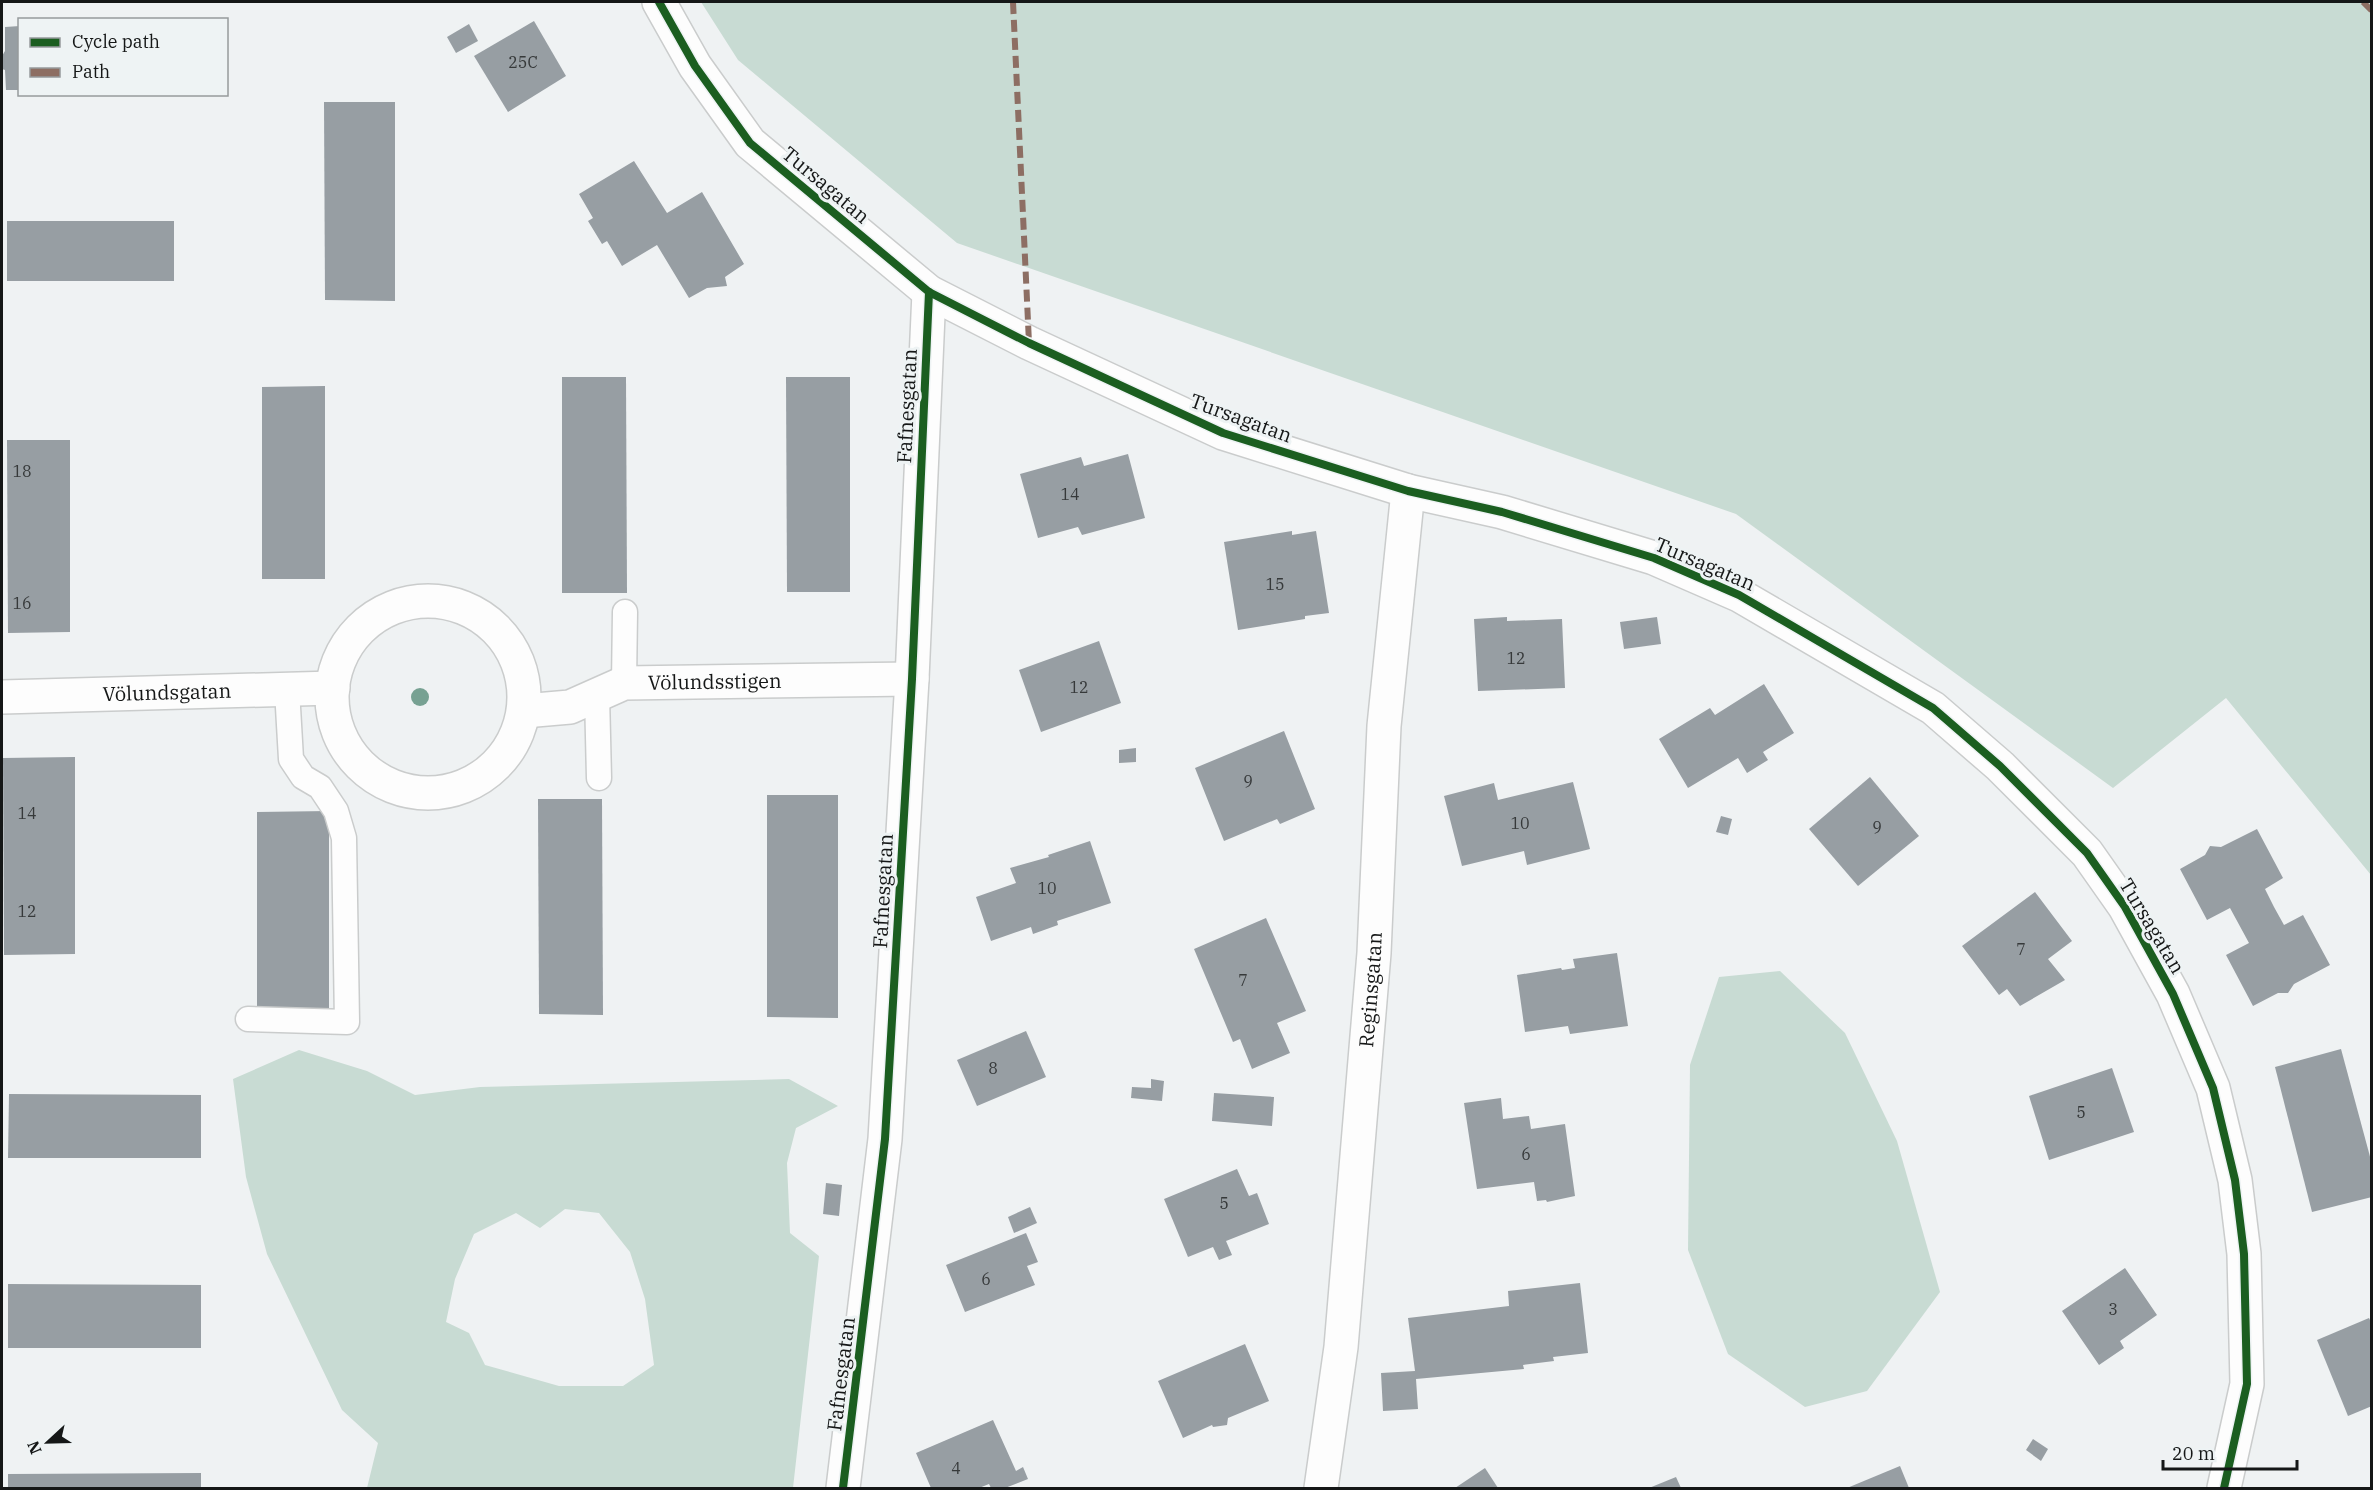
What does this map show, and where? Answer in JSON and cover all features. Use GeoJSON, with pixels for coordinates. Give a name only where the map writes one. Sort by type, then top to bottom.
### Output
{"type":"FeatureCollection","features":[{"type":"Feature","properties":{"kind":"street","name":"Tursagatan"},"geometry":{"type":"LineString","coordinates":[[659,2],[695,66],[750,143],[929,292],[1029,343],[1223,432],[1408,491],[1502,512],[1654,558],[1739,595],[1933,708],[2000,766],[2088,853],[2125,907],[2173,994],[2213,1088],[2235,1180],[2244,1254],[2247,1384],[2224,1488]]}},
{"type":"Feature","properties":{"kind":"street","name":"Fafnesgatan"},"geometry":{"type":"LineString","coordinates":[[843,1488],[885,1138],[912,679],[929,292]]}},
{"type":"Feature","properties":{"kind":"street","name":"Reginsgatan"},"geometry":{"type":"LineString","coordinates":[[1321,1488],[1341,1347],[1374,953],[1384,726],[1408,491]]}},
{"type":"Feature","properties":{"kind":"street"},"geometry":{"type":"LineString","coordinates":[[418,601],[459,605],[488,622],[511,647],[523,678],[524,711],[519,732],[501,761],[475,782],[443,793],[403,790],[373,776],[349,752],[335,722],[333,688],[340,658],[359,630],[386,610],[418,601]]}},
{"type":"Feature","properties":{"kind":"street","name":"Völundsstigen"},"geometry":{"type":"LineString","coordinates":[[524,711],[570,706],[610,689],[912,679]]}},
{"type":"Feature","properties":{"kind":"street","name":"Völundsgatan"},"geometry":{"type":"LineString","coordinates":[[2,697],[333,688]]}},
{"type":"Feature","properties":{"kind":"lane"},"geometry":{"type":"LineString","coordinates":[[599,778],[610,689],[625,612]]}},
{"type":"Feature","properties":{"kind":"lane"},"geometry":{"type":"LineString","coordinates":[[248,1019],[347,1022],[344,838],[336,811],[320,788],[303,777],[291,759],[287,690]]}},
{"type":"Feature","properties":{"kind":"green space"},"geometry":{"type":"Polygon","coordinates":[[[701,2],[2371,2],[2371,875],[2226,698],[2113,788],[1736,514],[957,243],[738,60],[701,2]]]}},
{"type":"Feature","properties":{"kind":"green space"},"geometry":{"type":"Polygon","coordinates":[[[1780,971],[1845,1033],[1897,1141],[1940,1292],[1867,1391],[1805,1407],[1728,1354],[1688,1250],[1690,1065],[1719,977],[1780,971]]]}},
{"type":"Feature","properties":{"kind":"green space"},"geometry":{"type":"Polygon","coordinates":[[[299,1050],[367,1071],[415,1095],[480,1087],[789,1079],[838,1106],[796,1128],[787,1163],[790,1233],[819,1256],[793,1488],[367,1488],[378,1443],[342,1410],[267,1254],[246,1177],[233,1079],[299,1050]],[[565,1209],[540,1228],[516,1213],[474,1234],[455,1279],[446,1322],[469,1333],[485,1365],[559,1386],[623,1386],[654,1365],[645,1299],[630,1252],[599,1213],[565,1209]]]}},
{"type":"Feature","properties":{"kind":"building"},"geometry":{"type":"Polygon","coordinates":[[[534,21],[566,76],[508,112],[474,56],[534,21]]]}},
{"type":"Feature","properties":{"kind":"building"},"geometry":{"type":"Polygon","coordinates":[[[469,24],[478,41],[456,53],[447,37],[469,24]]]}},
{"type":"Feature","properties":{"kind":"building"},"geometry":{"type":"Polygon","coordinates":[[[18,26],[18,90],[6,90],[5,70],[2,69],[5,27],[18,26]]]}},
{"type":"Feature","properties":{"kind":"building"},"geometry":{"type":"Polygon","coordinates":[[[324,102],[395,102],[395,301],[325,300],[324,102]]]}},
{"type":"Feature","properties":{"kind":"building"},"geometry":{"type":"Polygon","coordinates":[[[634,161],[667,213],[702,192],[744,264],[725,277],[727,286],[707,288],[689,298],[657,245],[622,266],[607,241],[602,244],[588,221],[593,218],[579,194],[634,161]]]}},
{"type":"Feature","properties":{"kind":"building"},"geometry":{"type":"Polygon","coordinates":[[[7,221],[174,221],[174,281],[7,281],[7,221]]]}},
{"type":"Feature","properties":{"kind":"building"},"geometry":{"type":"Polygon","coordinates":[[[562,377],[626,377],[627,593],[562,593],[562,377]]]}},
{"type":"Feature","properties":{"kind":"building"},"geometry":{"type":"Polygon","coordinates":[[[786,377],[850,377],[850,592],[787,592],[786,377]]]}},
{"type":"Feature","properties":{"kind":"building"},"geometry":{"type":"Polygon","coordinates":[[[325,386],[325,579],[262,579],[262,387],[325,386]]]}},
{"type":"Feature","properties":{"kind":"building"},"geometry":{"type":"Polygon","coordinates":[[[7,440],[70,440],[70,632],[8,633],[7,440]]]}},
{"type":"Feature","properties":{"kind":"building"},"geometry":{"type":"Polygon","coordinates":[[[1128,454],[1145,518],[1082,535],[1078,527],[1038,538],[1020,474],[1081,457],[1084,466],[1128,454]]]}},
{"type":"Feature","properties":{"kind":"building"},"geometry":{"type":"Polygon","coordinates":[[[1292,531],[1292,535],[1316,531],[1329,613],[1238,630],[1224,542],[1292,531]]]}},
{"type":"Feature","properties":{"kind":"building"},"geometry":{"type":"Polygon","coordinates":[[[1507,617],[1507,621],[1562,619],[1565,688],[1478,691],[1474,619],[1507,617]]]}},
{"type":"Feature","properties":{"kind":"building"},"geometry":{"type":"Polygon","coordinates":[[[1657,617],[1661,644],[1624,649],[1620,622],[1657,617]]]}},
{"type":"Feature","properties":{"kind":"building"},"geometry":{"type":"Polygon","coordinates":[[[1099,641],[1121,703],[1041,732],[1019,670],[1099,641]]]}},
{"type":"Feature","properties":{"kind":"building"},"geometry":{"type":"Polygon","coordinates":[[[1764,684],[1794,733],[1763,752],[1768,760],[1747,773],[1738,758],[1688,788],[1659,739],[1710,708],[1715,715],[1764,684]]]}},
{"type":"Feature","properties":{"kind":"building"},"geometry":{"type":"Polygon","coordinates":[[[1284,731],[1315,809],[1280,824],[1277,819],[1224,841],[1195,768],[1284,731]]]}},
{"type":"Feature","properties":{"kind":"building"},"geometry":{"type":"Polygon","coordinates":[[[1136,748],[1136,762],[1119,763],[1119,750],[1136,748]]]}},
{"type":"Feature","properties":{"kind":"building"},"geometry":{"type":"Polygon","coordinates":[[[75,757],[75,954],[4,955],[3,758],[75,757]]]}},
{"type":"Feature","properties":{"kind":"building"},"geometry":{"type":"Polygon","coordinates":[[[1870,777],[1919,836],[1858,886],[1809,829],[1870,777]]]}},
{"type":"Feature","properties":{"kind":"building"},"geometry":{"type":"Polygon","coordinates":[[[1573,782],[1590,849],[1527,865],[1524,851],[1462,866],[1444,796],[1494,783],[1498,800],[1573,782]]]}},
{"type":"Feature","properties":{"kind":"building"},"geometry":{"type":"Polygon","coordinates":[[[767,795],[838,795],[838,1018],[767,1017],[767,795]]]}},
{"type":"Feature","properties":{"kind":"building"},"geometry":{"type":"Polygon","coordinates":[[[538,799],[602,799],[603,1015],[539,1014],[538,799]]]}},
{"type":"Feature","properties":{"kind":"building"},"geometry":{"type":"Polygon","coordinates":[[[329,811],[329,1011],[257,1010],[257,812],[329,811]]]}},
{"type":"Feature","properties":{"kind":"building"},"geometry":{"type":"Polygon","coordinates":[[[1721,816],[1732,819],[1728,835],[1716,832],[1721,816]]]}},
{"type":"Feature","properties":{"kind":"building"},"geometry":{"type":"Polygon","coordinates":[[[2257,829],[2283,878],[2265,889],[2274,907],[2284,925],[2303,915],[2330,965],[2294,984],[2288,993],[2278,993],[2253,1006],[2226,955],[2249,943],[2230,908],[2207,920],[2180,869],[2205,855],[2210,846],[2221,847],[2257,829]]]}},
{"type":"Feature","properties":{"kind":"building"},"geometry":{"type":"Polygon","coordinates":[[[1090,841],[1111,903],[1057,921],[1058,925],[1033,934],[1031,927],[991,941],[976,897],[1016,883],[1010,868],[1049,857],[1048,855],[1090,841]]]}},
{"type":"Feature","properties":{"kind":"building"},"geometry":{"type":"Polygon","coordinates":[[[2035,892],[2072,941],[2048,959],[2065,980],[2020,1006],[2007,989],[1999,995],[1962,946],[2035,892]]]}},
{"type":"Feature","properties":{"kind":"building"},"geometry":{"type":"Polygon","coordinates":[[[1266,918],[1306,1011],[1277,1023],[1290,1053],[1252,1069],[1240,1039],[1233,1042],[1194,949],[1266,918]]]}},
{"type":"Feature","properties":{"kind":"building"},"geometry":{"type":"Polygon","coordinates":[[[1617,953],[1628,1026],[1570,1034],[1568,1026],[1525,1032],[1517,975],[1575,968],[1573,959],[1617,953]]]}},
{"type":"Feature","properties":{"kind":"building"},"geometry":{"type":"Polygon","coordinates":[[[1026,1031],[1046,1077],[977,1106],[957,1060],[1026,1031]]]}},
{"type":"Feature","properties":{"kind":"building"},"geometry":{"type":"Polygon","coordinates":[[[2341,1049],[2372,1164],[2372,1197],[2312,1212],[2275,1067],[2341,1049]]]}},
{"type":"Feature","properties":{"kind":"building"},"geometry":{"type":"Polygon","coordinates":[[[2112,1068],[2134,1132],[2049,1160],[2029,1096],[2112,1068]]]}},
{"type":"Feature","properties":{"kind":"building"},"geometry":{"type":"Polygon","coordinates":[[[1151,1079],[1164,1081],[1162,1101],[1131,1098],[1132,1087],[1151,1088],[1151,1079]]]}},
{"type":"Feature","properties":{"kind":"building"},"geometry":{"type":"Polygon","coordinates":[[[1214,1093],[1274,1097],[1272,1126],[1212,1121],[1214,1093]]]}},
{"type":"Feature","properties":{"kind":"building"},"geometry":{"type":"Polygon","coordinates":[[[9,1094],[201,1095],[201,1158],[8,1158],[9,1094]]]}},
{"type":"Feature","properties":{"kind":"building"},"geometry":{"type":"Polygon","coordinates":[[[1501,1098],[1503,1119],[1529,1116],[1531,1129],[1565,1124],[1575,1196],[1547,1202],[1546,1200],[1537,1201],[1534,1182],[1477,1189],[1464,1103],[1501,1098]]]}},
{"type":"Feature","properties":{"kind":"building"},"geometry":{"type":"Polygon","coordinates":[[[1237,1169],[1249,1196],[1257,1193],[1269,1224],[1226,1241],[1232,1255],[1219,1260],[1213,1247],[1188,1257],[1164,1199],[1237,1169]]]}},
{"type":"Feature","properties":{"kind":"building"},"geometry":{"type":"Polygon","coordinates":[[[826,1183],[842,1185],[839,1216],[823,1214],[826,1183]]]}},
{"type":"Feature","properties":{"kind":"building"},"geometry":{"type":"Polygon","coordinates":[[[1030,1207],[1037,1223],[1014,1233],[1008,1217],[1030,1207]]]}},
{"type":"Feature","properties":{"kind":"building"},"geometry":{"type":"Polygon","coordinates":[[[1026,1233],[1038,1262],[1027,1266],[1035,1285],[965,1312],[946,1265],[1026,1233]]]}},
{"type":"Feature","properties":{"kind":"building"},"geometry":{"type":"Polygon","coordinates":[[[2125,1268],[2157,1315],[2120,1341],[2124,1348],[2099,1365],[2062,1311],[2125,1268]]]}},
{"type":"Feature","properties":{"kind":"building"},"geometry":{"type":"Polygon","coordinates":[[[1580,1283],[1588,1353],[1553,1357],[1554,1361],[1523,1365],[1524,1369],[1416,1379],[1418,1409],[1383,1411],[1381,1373],[1415,1371],[1408,1318],[1509,1306],[1508,1291],[1580,1283]]]}},
{"type":"Feature","properties":{"kind":"building"},"geometry":{"type":"Polygon","coordinates":[[[8,1284],[201,1285],[201,1348],[8,1348],[8,1284]]]}},
{"type":"Feature","properties":{"kind":"building"},"geometry":{"type":"Polygon","coordinates":[[[2369,1318],[2372,1324],[2372,1406],[2348,1416],[2317,1340],[2369,1318]]]}},
{"type":"Feature","properties":{"kind":"building"},"geometry":{"type":"Polygon","coordinates":[[[1245,1344],[1269,1401],[1228,1418],[1227,1425],[1213,1427],[1212,1425],[1183,1438],[1158,1381],[1245,1344]]]}},
{"type":"Feature","properties":{"kind":"building"},"geometry":{"type":"Polygon","coordinates":[[[993,1420],[1016,1471],[1023,1467],[1028,1479],[1005,1488],[991,1488],[989,1484],[979,1488],[931,1488],[916,1453],[993,1420]]]}},
{"type":"Feature","properties":{"kind":"building"},"geometry":{"type":"Polygon","coordinates":[[[2033,1439],[2048,1449],[2041,1461],[2026,1450],[2033,1439]]]}},
{"type":"Feature","properties":{"kind":"building"},"geometry":{"type":"Polygon","coordinates":[[[1900,1466],[1909,1488],[1847,1488],[1900,1466]]]}},
{"type":"Feature","properties":{"kind":"building"},"geometry":{"type":"Polygon","coordinates":[[[1485,1468],[1498,1488],[1455,1488],[1485,1468]]]}},
{"type":"Feature","properties":{"kind":"building"},"geometry":{"type":"Polygon","coordinates":[[[201,1473],[201,1488],[8,1488],[8,1474],[201,1473]]]}},
{"type":"Feature","properties":{"kind":"building"},"geometry":{"type":"Polygon","coordinates":[[[1676,1477],[1681,1488],[1649,1488],[1676,1477]]]}},
{"type":"Feature","properties":{"kind":"marked path"},"geometry":{"type":"LineString","coordinates":[[1013,2],[1029,343]]}},
{"type":"Feature","properties":{"kind":"marked path"},"geometry":{"type":"LineString","coordinates":[[2363,2],[2372,11]]}},
{"type":"Feature","properties":{"kind":"cycle path"},"geometry":{"type":"LineString","coordinates":[[659,2],[695,66],[750,143],[929,292],[1029,343],[1223,433],[1408,491],[1502,512],[1654,558],[1739,595],[1933,708],[2000,766],[2087,853],[2125,907],[2173,994],[2213,1088],[2235,1180],[2244,1254],[2247,1384],[2224,1488]]}},
{"type":"Feature","properties":{"kind":"cycle path"},"geometry":{"type":"LineString","coordinates":[[843,1488],[885,1139],[912,679],[929,292]]}}]}
